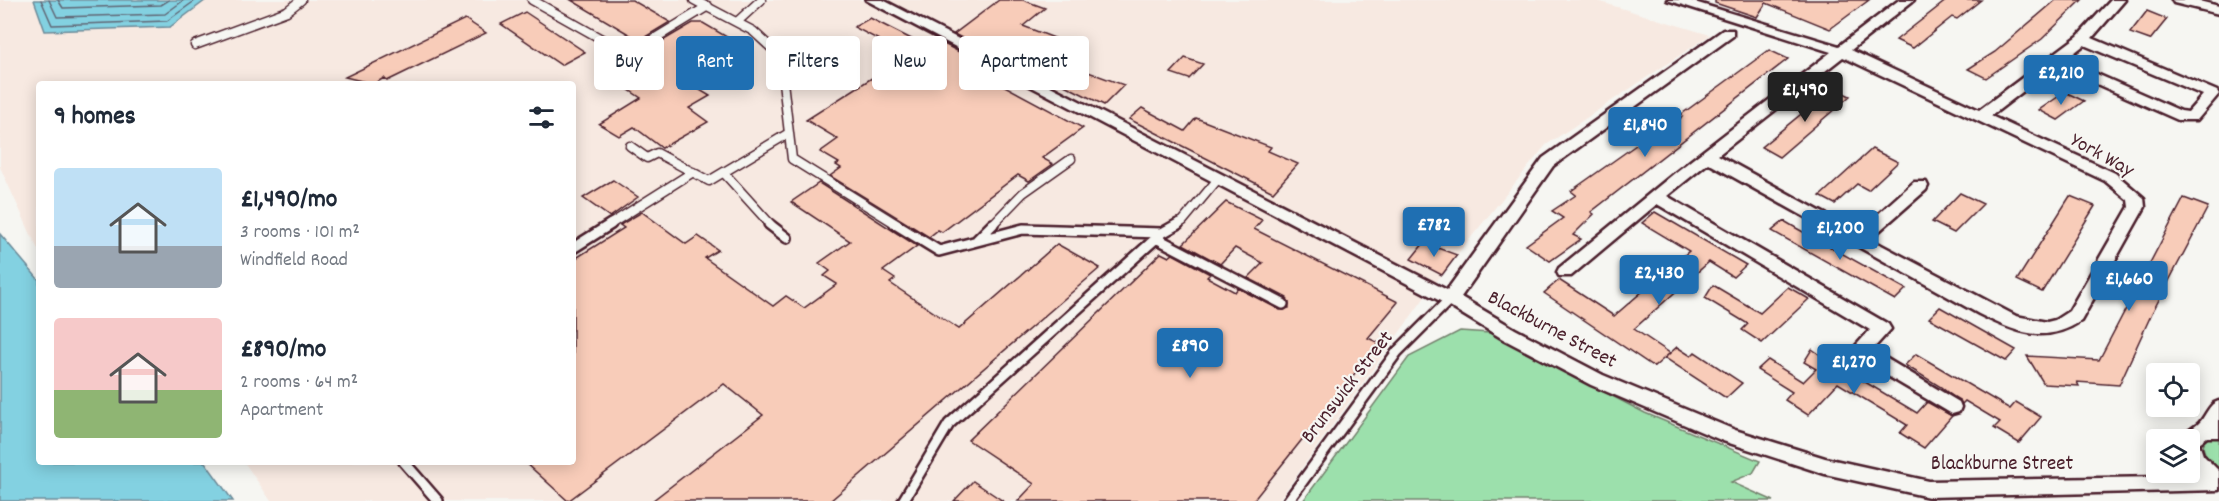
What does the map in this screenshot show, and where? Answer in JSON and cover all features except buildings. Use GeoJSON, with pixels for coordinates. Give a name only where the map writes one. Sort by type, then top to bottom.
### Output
{"type":"FeatureCollection","features":[{"type":"Feature","properties":{"kind":"street","name":"Blackburne Street"},"geometry":{"type":"LineString","coordinates":[[873,0],[1450,299],[1509,334],[1597,380],[1730,436],[1825,466],[1932,495],[2146,480]]}},
{"type":"Feature","properties":{"kind":"street","name":"York Way"},"geometry":{"type":"LineString","coordinates":[[1674,0],[1841,51],[2110,177],[2136,198],[2137,207],[2075,316],[2058,327],[2034,327],[2005,319],[1708,156]]}},
{"type":"Feature","properties":{"kind":"street"},"geometry":{"type":"LineString","coordinates":[[1719,13],[1728,0]]}},
{"type":"Feature","properties":{"kind":"street"},"geometry":{"type":"LineString","coordinates":[[1565,272],[1657,196],[1907,0]]}},
{"type":"Feature","properties":{"kind":"street"},"geometry":{"type":"LineString","coordinates":[[1981,116],[2083,39],[2118,0]]}},
{"type":"Feature","properties":{"kind":"street"},"geometry":{"type":"LineString","coordinates":[[2179,0],[2219,10]]}},
{"type":"Feature","properties":{"kind":"street","name":"Brunswick Street"},"geometry":{"type":"LineString","coordinates":[[1450,299],[1548,162],[1728,33]]}},
{"type":"Feature","properties":{"kind":"street"},"geometry":{"type":"LineString","coordinates":[[2056,61],[2178,115],[2192,117],[2212,94],[2083,39]]}},
{"type":"Feature","properties":{"kind":"street"},"geometry":{"type":"LineString","coordinates":[[1861,238],[1920,186]]}},
{"type":"Feature","properties":{"kind":"street"},"geometry":{"type":"LineString","coordinates":[[1657,196],[1882,329],[1860,351],[1952,407]]}},
{"type":"Feature","properties":{"kind":"street"},"geometry":{"type":"LineString","coordinates":[[2213,429],[2219,408]]}},
{"type":"Feature","properties":{"kind":"street"},"geometry":{"type":"LineString","coordinates":[[2200,461],[2217,481]]}},
{"type":"Feature","properties":{"kind":"street","name":"Blackburne Street"},"geometry":{"type":"LineString","coordinates":[[2200,480],[2217,481]]}},
{"type":"Feature","properties":{"kind":"lane"},"geometry":{"type":"LineString","coordinates":[[195,45],[286,11],[301,0]]}},
{"type":"Feature","properties":{"kind":"lane"},"geometry":{"type":"LineString","coordinates":[[532,0],[614,45],[644,45],[708,6]]}},
{"type":"Feature","properties":{"kind":"lane"},"geometry":{"type":"LineString","coordinates":[[694,0],[753,31],[780,56],[792,159],[939,251],[1023,229],[1088,229],[1159,236],[1283,303]]}},
{"type":"Feature","properties":{"kind":"lane"},"geometry":{"type":"LineString","coordinates":[[737,22],[762,0]]}},
{"type":"Feature","properties":{"kind":"lane"},"geometry":{"type":"LineString","coordinates":[[630,147],[647,158],[657,153],[709,181],[789,133]]}},
{"type":"Feature","properties":{"kind":"lane"},"geometry":{"type":"LineString","coordinates":[[977,240],[1023,193],[1071,159]]}},
{"type":"Feature","properties":{"kind":"lane"},"geometry":{"type":"LineString","coordinates":[[576,244],[693,172]]}},
{"type":"Feature","properties":{"kind":"lane"},"geometry":{"type":"LineString","coordinates":[[723,173],[760,217],[787,238]]}},
{"type":"Feature","properties":{"kind":"lane"},"geometry":{"type":"LineString","coordinates":[[903,501],[949,424],[1159,236],[1183,221],[1218,178]]}},
{"type":"Feature","properties":{"kind":"lane","name":"Brunswick Street"},"geometry":{"type":"LineString","coordinates":[[1288,501],[1397,352],[1450,299]]}},
{"type":"Feature","properties":{"kind":"lane"},"geometry":{"type":"LineString","coordinates":[[407,465],[438,501]]}},
{"type":"Feature","properties":{"kind":"shaded area"},"geometry":{"type":"Polygon","coordinates":[[[0,0],[1594,0],[1710,35],[1546,145],[1443,272],[1278,501],[271,501],[246,465],[576,465],[576,81],[36,81],[36,245],[0,167],[0,0]]]}},
{"type":"Feature","properties":{"kind":"green space"},"geometry":{"type":"Polygon","coordinates":[[[1460,331],[1490,333],[1645,413],[1760,461],[1753,473],[1731,482],[1774,501],[1303,501],[1409,357],[1460,331]]]}},
{"type":"Feature","properties":{"kind":"green space"},"geometry":{"type":"Polygon","coordinates":[[[2219,436],[2219,471],[2209,461],[2203,444],[2211,437],[2219,436]]]}},
{"type":"Feature","properties":{"kind":"water"},"geometry":{"type":"Polygon","coordinates":[[[34,0],[206,0],[170,27],[45,31],[34,0]]]}},
{"type":"Feature","properties":{"kind":"water"},"geometry":{"type":"Polygon","coordinates":[[[0,234],[36,276],[36,465],[207,465],[233,501],[0,501],[0,234]]]}}]}
